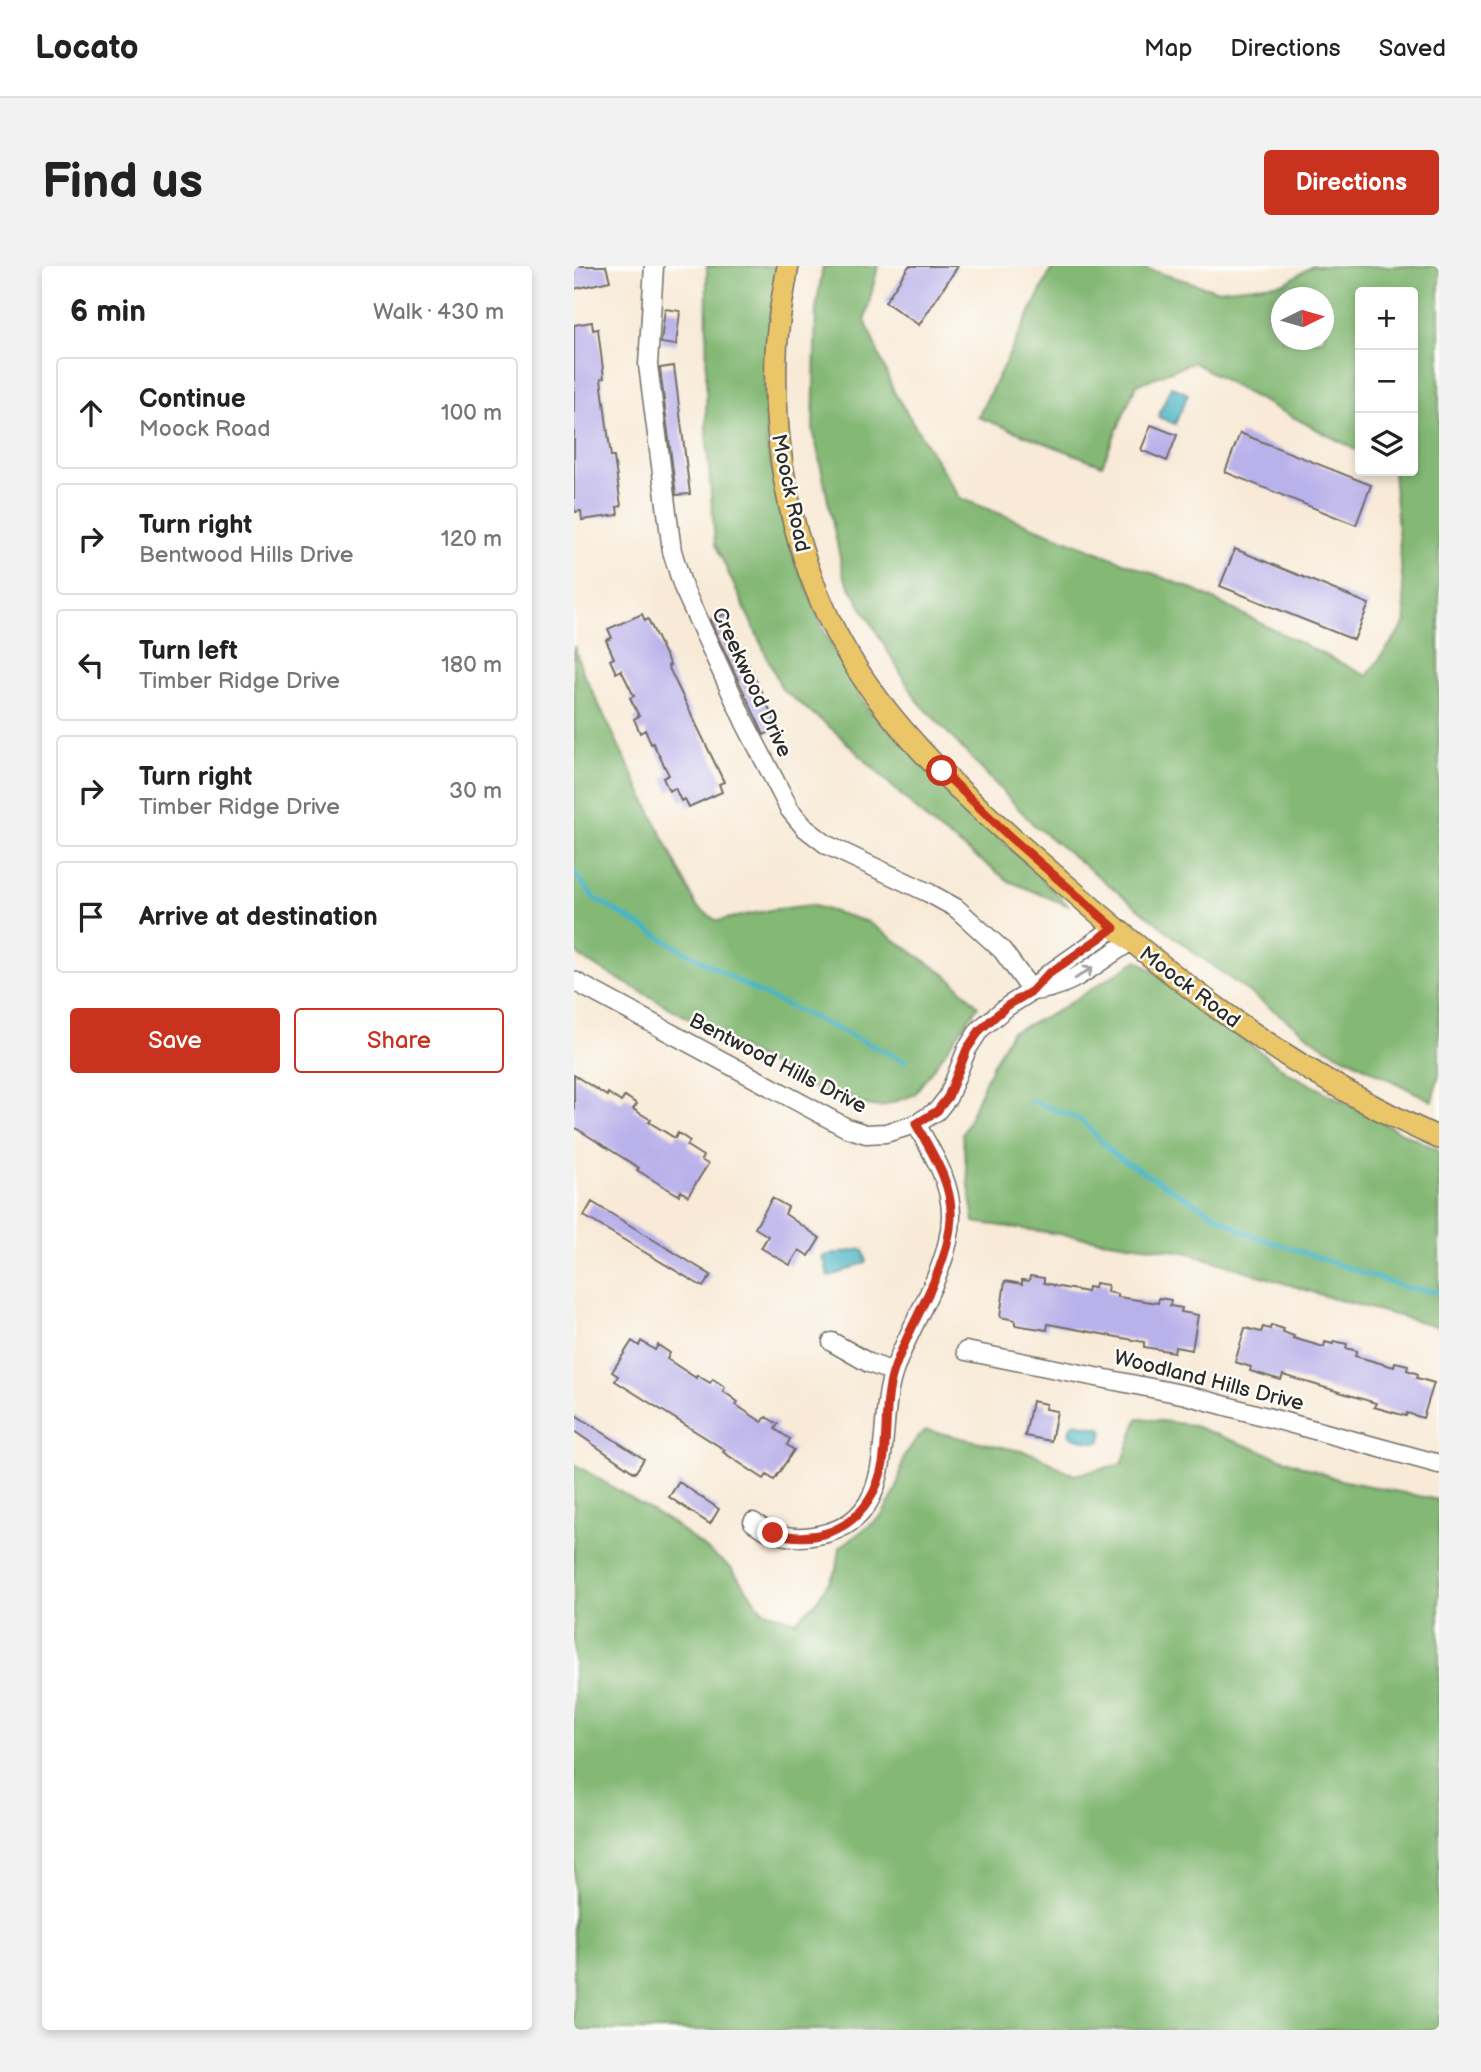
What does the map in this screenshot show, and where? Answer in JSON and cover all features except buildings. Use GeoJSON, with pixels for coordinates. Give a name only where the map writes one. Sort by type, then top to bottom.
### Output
{"type":"FeatureCollection","features":[{"type":"Feature","properties":{"kind":"main road","name":"Moock Road"},"geometry":{"type":"LineString","coordinates":[[788,266],[776,351],[776,414],[780,456],[801,550],[828,618],[866,682],[933,761],[1009,836],[1130,942],[1198,996],[1307,1070],[1439,1138]]}},
{"type":"Feature","properties":{"kind":"street","name":"Creekwood Drive"},"geometry":{"type":"LineString","coordinates":[[654,266],[648,365],[672,551],[684,587],[780,794],[806,828],[827,845],[956,908],[1002,950],[1032,991]]}},
{"type":"Feature","properties":{"kind":"street","name":"Bentwood Hills Drive"},"geometry":{"type":"LineString","coordinates":[[574,981],[847,1128],[866,1134],[886,1133],[916,1124],[937,1111],[948,1097],[967,1049],[980,1030],[1007,1006],[1032,991],[1047,975],[1114,928]]}},
{"type":"Feature","properties":{"kind":"street","name":"Bentwood Hills Drive"},"geometry":{"type":"LineString","coordinates":[[1032,991],[1052,990],[1074,979],[1130,942]]}},
{"type":"Feature","properties":{"kind":"street"},"geometry":{"type":"LineString","coordinates":[[753,1522],[773,1533],[797,1538],[829,1533],[861,1512],[874,1488],[883,1462],[887,1402],[893,1372],[949,1236],[950,1198],[937,1160],[916,1124]]}},
{"type":"Feature","properties":{"kind":"street"},"geometry":{"type":"LineString","coordinates":[[832,1342],[869,1363],[893,1372]]}},
{"type":"Feature","properties":{"kind":"street","name":"Woodland Hills Drive"},"geometry":{"type":"LineString","coordinates":[[966,1351],[1186,1395],[1439,1464]]}},
{"type":"Feature","properties":{"kind":"green space"},"geometry":{"type":"Polygon","coordinates":[[[707,266],[779,266],[764,371],[767,444],[785,533],[827,637],[867,707],[1069,906],[1009,881],[930,823],[838,734],[782,689],[715,544],[706,429],[707,266]]]}},
{"type":"Feature","properties":{"kind":"green space"},"geometry":{"type":"Polygon","coordinates":[[[823,266],[878,266],[865,320],[894,392],[960,498],[1192,589],[1367,676],[1406,622],[1393,476],[1418,476],[1418,287],[1355,287],[1355,449],[1193,362],[1136,385],[1102,465],[978,417],[1053,266],[1137,266],[1216,290],[1285,283],[1312,266],[1439,266],[1439,1074],[1432,1101],[1323,1046],[1192,951],[1034,825],[916,699],[844,577],[813,429],[816,309],[823,266]]]}},
{"type":"Feature","properties":{"kind":"green space"},"geometry":{"type":"Polygon","coordinates":[[[574,646],[582,670],[697,907],[717,921],[811,905],[868,922],[949,977],[978,1006],[914,1095],[880,1107],[834,1100],[583,959],[574,950],[574,646]]]}},
{"type":"Feature","properties":{"kind":"green space"},"geometry":{"type":"Polygon","coordinates":[[[1138,960],[1287,1072],[1439,1150],[1439,1327],[1328,1297],[1186,1252],[974,1222],[962,1135],[992,1066],[1011,1032],[1050,1015],[1138,960]]]}},
{"type":"Feature","properties":{"kind":"green space"},"geometry":{"type":"Polygon","coordinates":[[[1138,1418],[1191,1425],[1340,1480],[1439,1500],[1439,2030],[574,2030],[574,1464],[672,1523],[731,1568],[762,1610],[795,1621],[815,1603],[837,1569],[840,1547],[881,1517],[896,1491],[904,1457],[926,1430],[1034,1454],[1074,1475],[1122,1464],[1138,1418]]]}},
{"type":"Feature","properties":{"kind":"water"},"geometry":{"type":"Polygon","coordinates":[[[1171,386],[1188,394],[1175,424],[1158,417],[1171,386]]]}},
{"type":"Feature","properties":{"kind":"water"},"geometry":{"type":"Polygon","coordinates":[[[863,1249],[866,1262],[828,1277],[825,1261],[822,1259],[824,1256],[863,1249]]]}},
{"type":"Feature","properties":{"kind":"water"},"geometry":{"type":"Polygon","coordinates":[[[1074,1423],[1100,1428],[1103,1431],[1101,1441],[1097,1443],[1072,1437],[1069,1434],[1074,1423]]]}},
{"type":"Feature","properties":{"kind":"waterway"},"geometry":{"type":"LineString","coordinates":[[574,872],[594,898],[665,940],[754,990],[905,1061]]}},
{"type":"Feature","properties":{"kind":"waterway"},"geometry":{"type":"LineString","coordinates":[[1030,1100],[1081,1120],[1116,1156],[1246,1233],[1407,1288],[1439,1292]]}},
{"type":"Feature","properties":{"kind":"route"},"geometry":{"type":"LineString","coordinates":[[773,1533],[797,1538],[810,1537],[829,1533],[843,1526],[861,1512],[880,1474],[887,1402],[893,1372],[944,1252],[951,1217],[950,1198],[937,1160],[916,1124],[937,1111],[948,1097],[967,1049],[980,1030],[1090,942],[1114,928],[1009,836],[942,771]]}}]}
